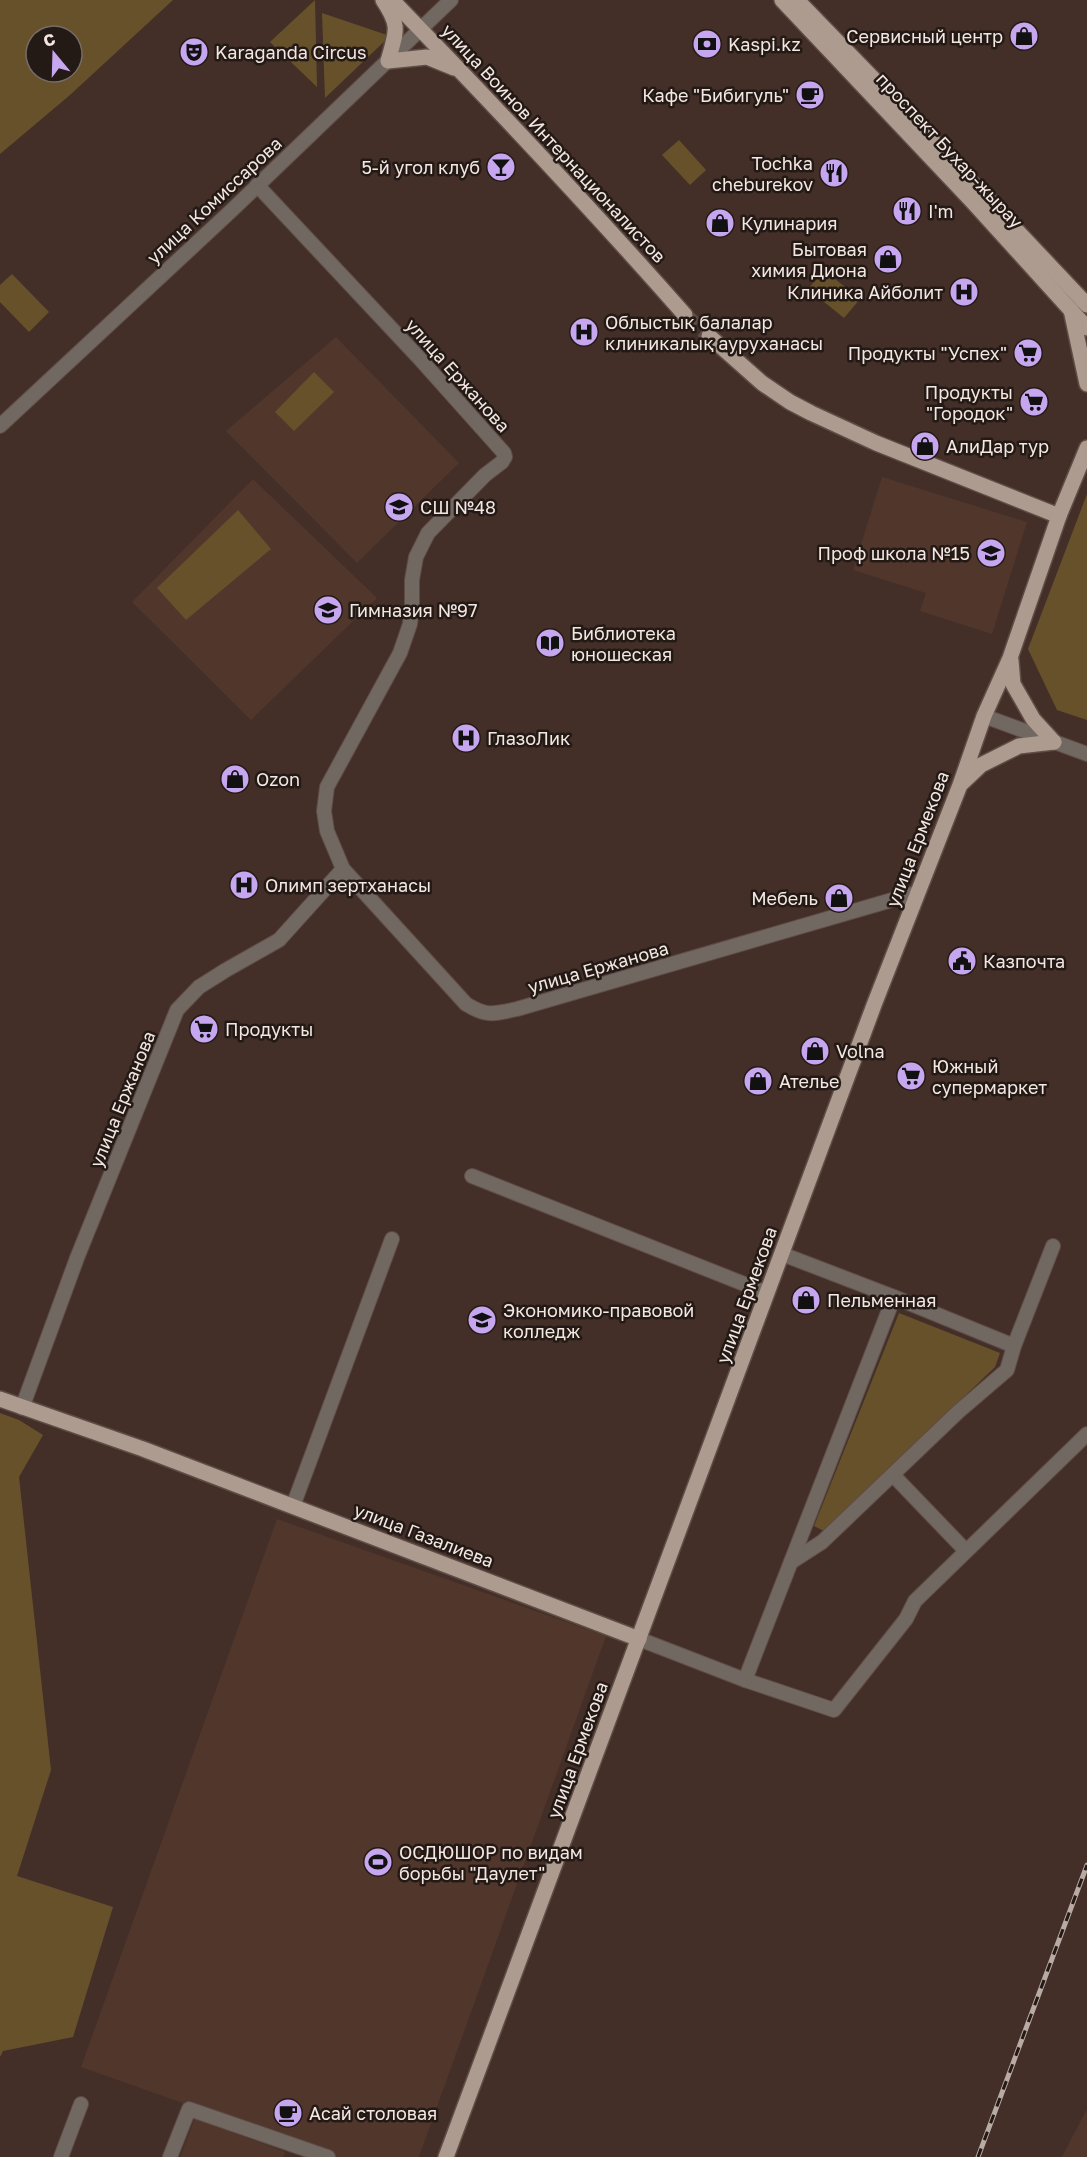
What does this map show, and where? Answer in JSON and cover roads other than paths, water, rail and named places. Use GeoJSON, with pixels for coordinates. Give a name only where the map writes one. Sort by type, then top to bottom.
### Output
{"type":"FeatureCollection","features":[{"type":"Feature","properties":{"kind":"main road"},"geometry":{"type":"LineString","coordinates":[[383,0],[396,21],[388,61],[427,57],[462,71]]}},
{"type":"Feature","properties":{"kind":"main road","name":"улица Воинов Интернационалистов"},"geometry":{"type":"LineString","coordinates":[[392,0],[462,71],[635,257],[685,315]]}},
{"type":"Feature","properties":{"kind":"main road","name":"проспект Бухар-жырау"},"geometry":{"type":"LineString","coordinates":[[782,0],[888,102],[1081,302],[1087,328]]}},
{"type":"Feature","properties":{"kind":"main road","name":"проспект Бухар-жырау"},"geometry":{"type":"LineString","coordinates":[[797,0],[888,102]]}},
{"type":"Feature","properties":{"kind":"main road"},"geometry":{"type":"LineString","coordinates":[[1081,302],[1087,384]]}},
{"type":"Feature","properties":{"kind":"main road"},"geometry":{"type":"LineString","coordinates":[[709,336],[762,383],[811,413],[876,442],[1059,516]]}},
{"type":"Feature","properties":{"kind":"main road","name":"улица Ермекова"},"geometry":{"type":"LineString","coordinates":[[446,2157],[916,893],[960,785],[984,716],[1010,658],[1059,516],[1087,448]]}},
{"type":"Feature","properties":{"kind":"main road"},"geometry":{"type":"LineString","coordinates":[[1010,658],[1014,684],[1033,719],[1054,742]]}},
{"type":"Feature","properties":{"kind":"main road"},"geometry":{"type":"LineString","coordinates":[[960,785],[981,765],[1019,746],[1054,742]]}},
{"type":"Feature","properties":{"kind":"main road","name":"улица Газалиева"},"geometry":{"type":"LineString","coordinates":[[0,1399],[143,1449],[639,1638]]}},
{"type":"Feature","properties":{"kind":"street","name":"улица Комиссарова"},"geometry":{"type":"LineString","coordinates":[[0,426],[452,0]]}},
{"type":"Feature","properties":{"kind":"street","name":"улица Ержанова"},"geometry":{"type":"LineString","coordinates":[[257,185],[420,359],[504,453],[505,457],[502,462],[485,475],[428,533],[416,557],[412,580],[410,624],[400,654],[327,787],[324,811],[327,831],[343,869],[466,1004],[480,1013],[495,1014],[516,1009],[916,893]]}},
{"type":"Feature","properties":{"kind":"street"},"geometry":{"type":"LineString","coordinates":[[984,716],[1087,754]]}},
{"type":"Feature","properties":{"kind":"street","name":"улица Ержанова"},"geometry":{"type":"LineString","coordinates":[[22,1408],[77,1258],[177,1010],[199,987],[279,940],[343,869]]}},
{"type":"Feature","properties":{"kind":"street"},"geometry":{"type":"LineString","coordinates":[[472,1176],[767,1293]]}},
{"type":"Feature","properties":{"kind":"street"},"geometry":{"type":"LineString","coordinates":[[292,1506],[392,1239]]}},
{"type":"Feature","properties":{"kind":"street"},"geometry":{"type":"LineString","coordinates":[[790,1562],[822,1542],[958,1412],[1007,1370],[1053,1246]]}},
{"type":"Feature","properties":{"kind":"street"},"geometry":{"type":"LineString","coordinates":[[782,1254],[1014,1346]]}},
{"type":"Feature","properties":{"kind":"street"},"geometry":{"type":"LineString","coordinates":[[745,1680],[894,1297]]}},
{"type":"Feature","properties":{"kind":"street"},"geometry":{"type":"LineString","coordinates":[[892,1475],[966,1551],[1087,1434]]}},
{"type":"Feature","properties":{"kind":"street","name":"улица Газалиева"},"geometry":{"type":"LineString","coordinates":[[639,1638],[745,1680],[834,1710],[906,1619],[915,1601],[966,1551]]}},
{"type":"Feature","properties":{"kind":"street"},"geometry":{"type":"LineString","coordinates":[[62,2157],[81,2104]]}},
{"type":"Feature","properties":{"kind":"street"},"geometry":{"type":"LineString","coordinates":[[170,2157],[189,2109],[328,2157]]}},
{"type":"Feature","properties":{"kind":"tunnel"},"geometry":{"type":"LineString","coordinates":[[685,315],[709,336]]}},
{"type":"Feature","properties":{"kind":"railway"},"geometry":{"type":"LineString","coordinates":[[978,2157],[1087,1865]]}},
{"type":"Feature","properties":{"kind":"place","name":"Сервисный центр"},"geometry":{"type":"Point","coordinates":[1024,36]}},
{"type":"Feature","properties":{"kind":"place","name":"Kaspi.kz"},"geometry":{"type":"Point","coordinates":[707,44]}},
{"type":"Feature","properties":{"kind":"place","name":"Karaganda Circus"},"geometry":{"type":"Point","coordinates":[194,52]}},
{"type":"Feature","properties":{"kind":"place","name":"Кафе \"Бибигуль\""},"geometry":{"type":"Point","coordinates":[810,95]}},
{"type":"Feature","properties":{"kind":"place","name":"5-й угол клуб"},"geometry":{"type":"Point","coordinates":[501,167]}},
{"type":"Feature","properties":{"kind":"place","name":"Tochka cheburekov"},"geometry":{"type":"Point","coordinates":[834,173]}},
{"type":"Feature","properties":{"kind":"place","name":"I'm"},"geometry":{"type":"Point","coordinates":[907,211]}},
{"type":"Feature","properties":{"kind":"place","name":"Кулинария"},"geometry":{"type":"Point","coordinates":[720,223]}},
{"type":"Feature","properties":{"kind":"place","name":"Бытовая химия Диона"},"geometry":{"type":"Point","coordinates":[888,259]}},
{"type":"Feature","properties":{"kind":"place","name":"Клиника Айболит"},"geometry":{"type":"Point","coordinates":[964,292]}},
{"type":"Feature","properties":{"kind":"place","name":"Облыстық балалар клиникалық ауруханасы"},"geometry":{"type":"Point","coordinates":[584,332]}},
{"type":"Feature","properties":{"kind":"place","name":"Продукты \"Успех\""},"geometry":{"type":"Point","coordinates":[1028,353]}},
{"type":"Feature","properties":{"kind":"place","name":"Продукты \"Городок\""},"geometry":{"type":"Point","coordinates":[1034,402]}},
{"type":"Feature","properties":{"kind":"place","name":"АлиДар тур"},"geometry":{"type":"Point","coordinates":[925,446]}},
{"type":"Feature","properties":{"kind":"place","name":"СШ №48"},"geometry":{"type":"Point","coordinates":[399,507]}},
{"type":"Feature","properties":{"kind":"place","name":"Проф школа №15"},"geometry":{"type":"Point","coordinates":[991,553]}},
{"type":"Feature","properties":{"kind":"place","name":"Гимназия №97"},"geometry":{"type":"Point","coordinates":[328,610]}},
{"type":"Feature","properties":{"kind":"place","name":"Библиотека юношеская"},"geometry":{"type":"Point","coordinates":[550,643]}},
{"type":"Feature","properties":{"kind":"place","name":"ГлазоЛик"},"geometry":{"type":"Point","coordinates":[466,738]}},
{"type":"Feature","properties":{"kind":"place","name":"Ozon"},"geometry":{"type":"Point","coordinates":[235,779]}},
{"type":"Feature","properties":{"kind":"place","name":"Олимп зертханасы"},"geometry":{"type":"Point","coordinates":[244,885]}},
{"type":"Feature","properties":{"kind":"place","name":"Мебель"},"geometry":{"type":"Point","coordinates":[839,898]}},
{"type":"Feature","properties":{"kind":"place","name":"Казпочта"},"geometry":{"type":"Point","coordinates":[962,961]}},
{"type":"Feature","properties":{"kind":"place","name":"Продукты"},"geometry":{"type":"Point","coordinates":[204,1029]}},
{"type":"Feature","properties":{"kind":"place","name":"Volna"},"geometry":{"type":"Point","coordinates":[815,1051]}},
{"type":"Feature","properties":{"kind":"place","name":"Южный супермаркет"},"geometry":{"type":"Point","coordinates":[911,1076]}},
{"type":"Feature","properties":{"kind":"place","name":"Ателье"},"geometry":{"type":"Point","coordinates":[758,1081]}},
{"type":"Feature","properties":{"kind":"place","name":"Пельменная"},"geometry":{"type":"Point","coordinates":[806,1300]}},
{"type":"Feature","properties":{"kind":"place","name":"Экономико-правовой колледж"},"geometry":{"type":"Point","coordinates":[482,1320]}},
{"type":"Feature","properties":{"kind":"place","name":"ОСДЮШОР по видам борьбы \"Даулет\""},"geometry":{"type":"Point","coordinates":[378,1862]}},
{"type":"Feature","properties":{"kind":"place","name":"Асай столовая"},"geometry":{"type":"Point","coordinates":[288,2113]}}]}
